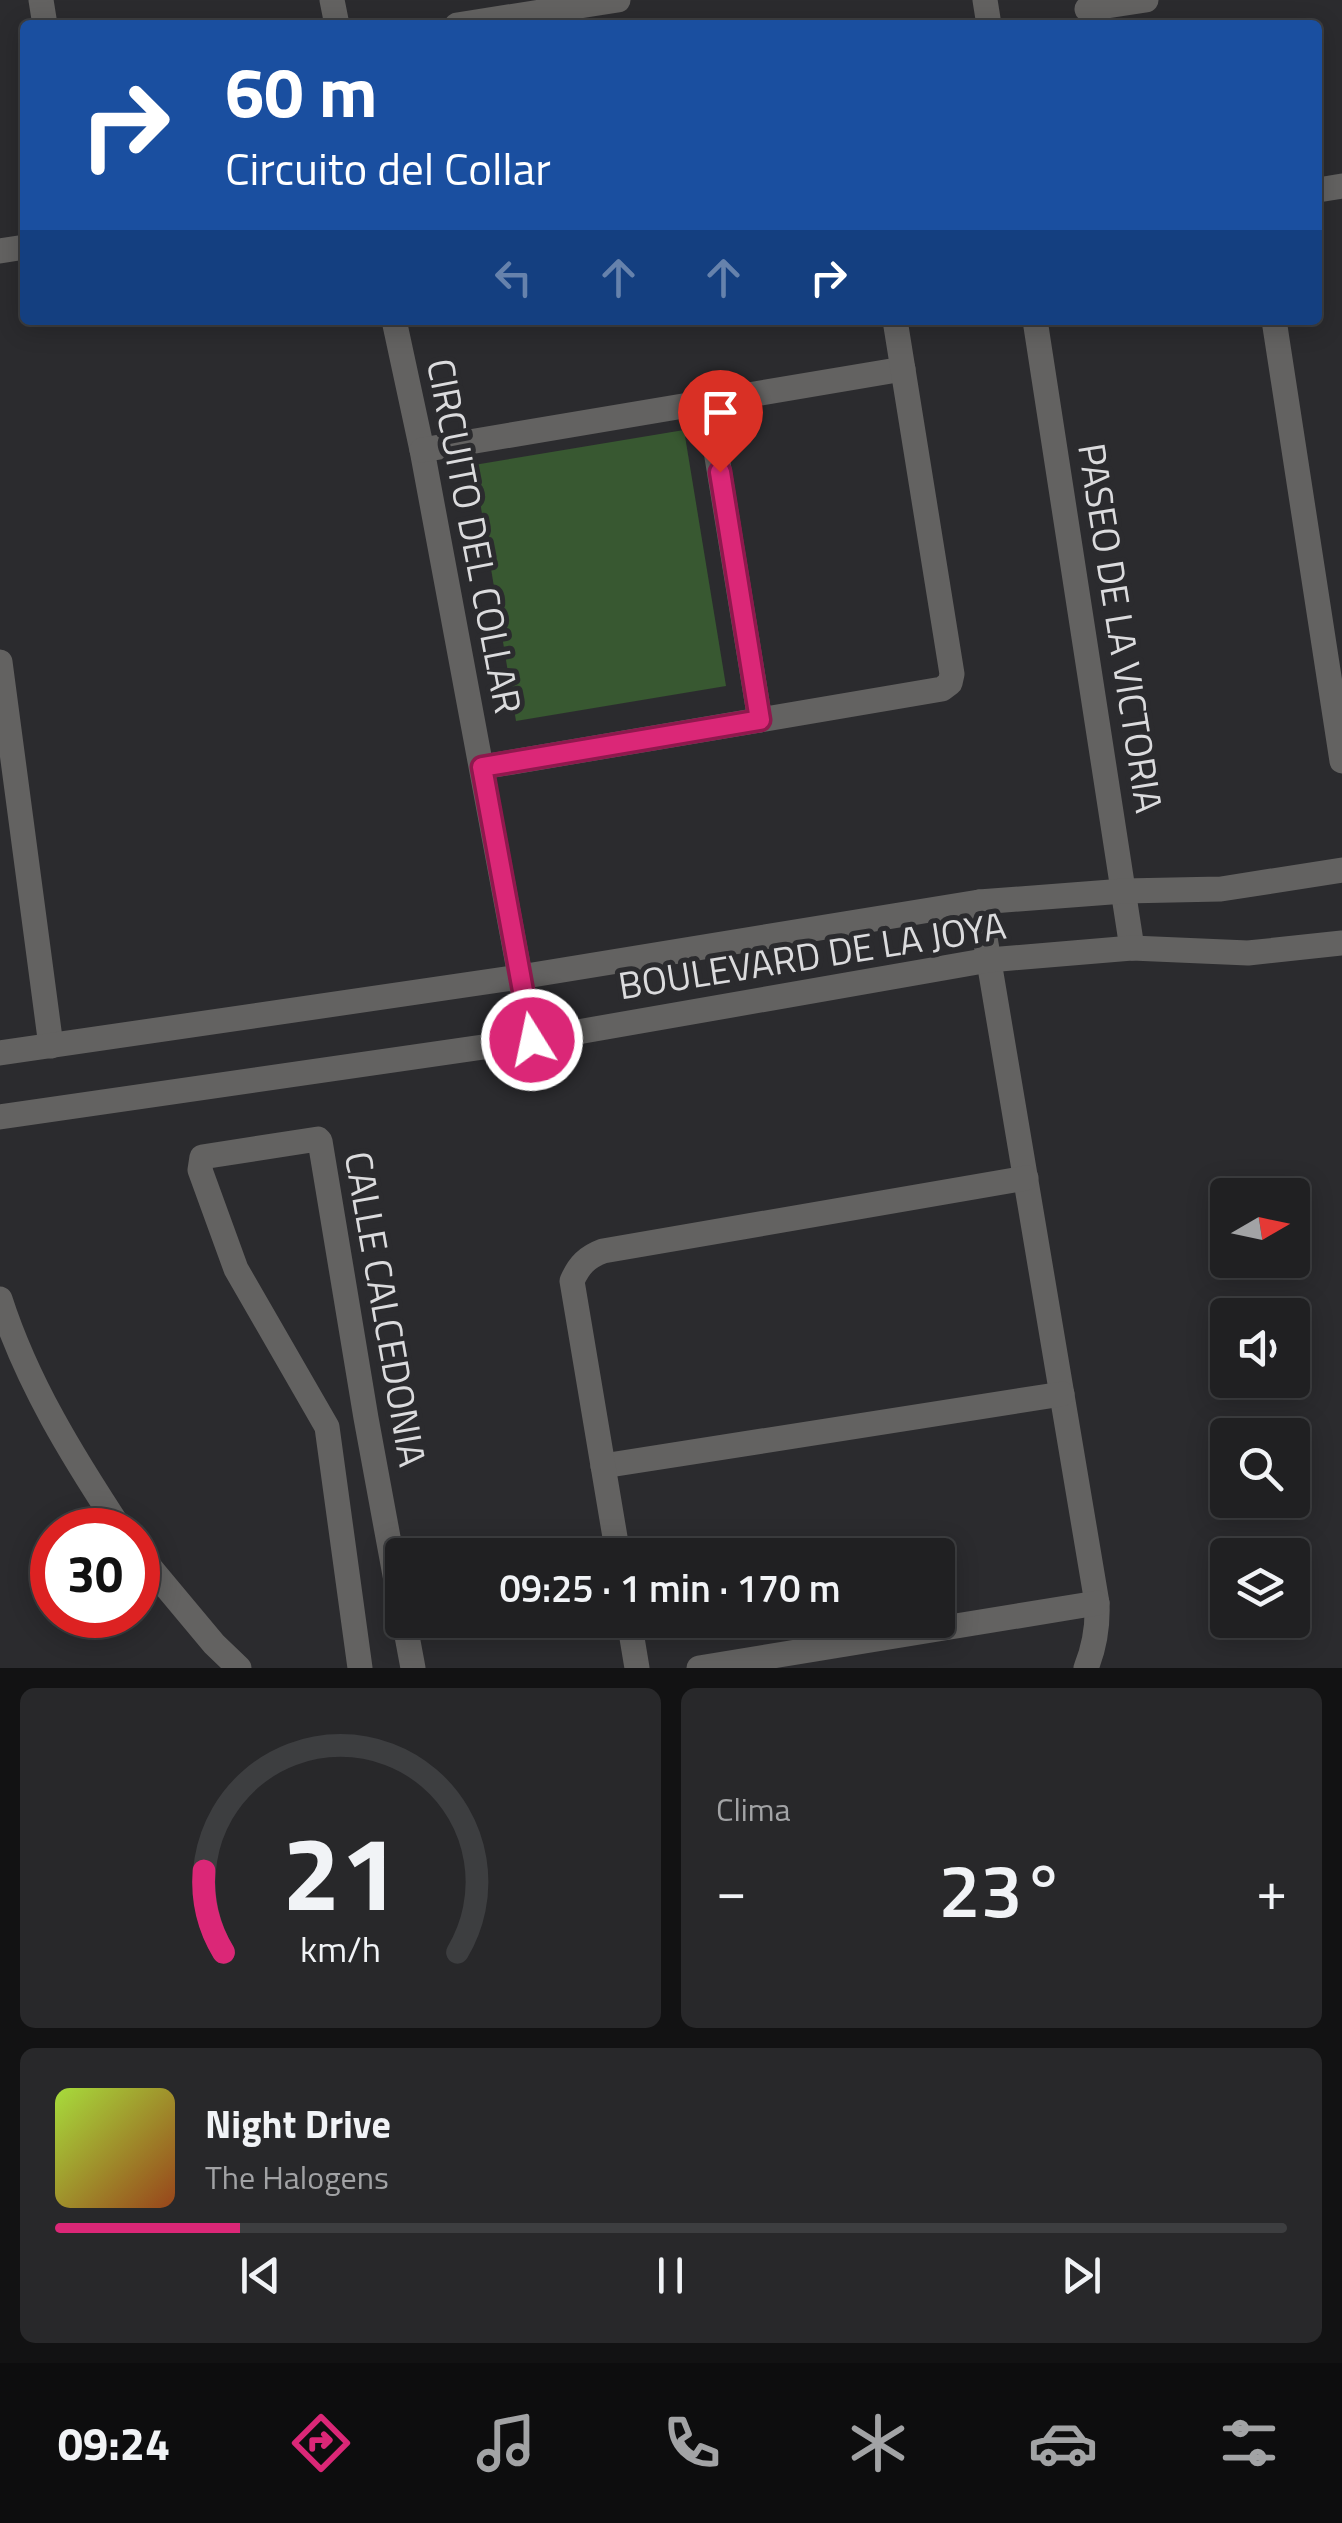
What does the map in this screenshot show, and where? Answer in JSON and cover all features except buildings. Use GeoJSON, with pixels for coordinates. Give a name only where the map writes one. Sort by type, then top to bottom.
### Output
{"type":"FeatureCollection","features":[{"type":"Feature","properties":{"kind":"street"},"geometry":{"type":"LineString","coordinates":[[488,20],[618,0]]}},
{"type":"Feature","properties":{"kind":"street"},"geometry":{"type":"LineString","coordinates":[[1087,11],[1146,0]]}},
{"type":"Feature","properties":{"kind":"street","name":"CIRCUITO DEL COLLAR"},"geometry":{"type":"LineString","coordinates":[[395,325],[532,1040]]}},
{"type":"Feature","properties":{"kind":"street","name":"CIRCUITO DEL COLLAR"},"geometry":{"type":"LineString","coordinates":[[482,767],[942,689],[950,684],[952,674],[897,325]]}},
{"type":"Feature","properties":{"kind":"street","name":"PASEO DE LA VICTORIA"},"geometry":{"type":"LineString","coordinates":[[1037,325],[1132,948]]}},
{"type":"Feature","properties":{"kind":"street"},"geometry":{"type":"LineString","coordinates":[[1275,325],[1342,761]]}},
{"type":"Feature","properties":{"kind":"street"},"geometry":{"type":"LineString","coordinates":[[422,450],[903,369]]}},
{"type":"Feature","properties":{"kind":"street"},"geometry":{"type":"LineString","coordinates":[[708,402],[760,720]]}},
{"type":"Feature","properties":{"kind":"street"},"geometry":{"type":"LineString","coordinates":[[0,662],[51,1046]]}},
{"type":"Feature","properties":{"kind":"street","name":"BOULEVARD DE LA JOYA"},"geometry":{"type":"LineString","coordinates":[[0,1053],[520,977],[979,902],[1124,891],[1220,889],[1342,870]]}},
{"type":"Feature","properties":{"kind":"street"},"geometry":{"type":"LineString","coordinates":[[979,902],[1097,1603],[1098,1625],[1086,1668]]}},
{"type":"Feature","properties":{"kind":"street","name":"BOULEVARD DE LA JOYA"},"geometry":{"type":"LineString","coordinates":[[0,1117],[532,1040],[990,960],[1132,948],[1248,954],[1342,943]]}},
{"type":"Feature","properties":{"kind":"street","name":"CALLE CALCEDONIA"},"geometry":{"type":"LineString","coordinates":[[360,1668],[327,1427],[236,1269],[200,1170],[202,1157],[320,1141],[388,1538]]}},
{"type":"Feature","properties":{"kind":"street"},"geometry":{"type":"LineString","coordinates":[[615,1538],[572,1281],[577,1269],[592,1255],[603,1250],[1026,1178]]}},
{"type":"Feature","properties":{"kind":"street"},"geometry":{"type":"LineString","coordinates":[[0,1300],[13,1339],[70,1454],[106,1508]]}},
{"type":"Feature","properties":{"kind":"street"},"geometry":{"type":"LineString","coordinates":[[603,1466],[1062,1394]]}},
{"type":"Feature","properties":{"kind":"street"},"geometry":{"type":"LineString","coordinates":[[327,1427],[366,1418]]}},
{"type":"Feature","properties":{"kind":"street"},"geometry":{"type":"LineString","coordinates":[[160,1579],[239,1668]]}},
{"type":"Feature","properties":{"kind":"street"},"geometry":{"type":"LineString","coordinates":[[699,1668],[1097,1603]]}},
{"type":"Feature","properties":{"kind":"street","name":"CALLE CALCEDONIA"},"geometry":{"type":"LineString","coordinates":[[407,1638],[412,1668]]}},
{"type":"Feature","properties":{"kind":"street"},"geometry":{"type":"LineString","coordinates":[[632,1638],[637,1668]]}},
{"type":"Feature","properties":{"kind":"green space"},"geometry":{"type":"Polygon","coordinates":[[[684,430],[726,686],[516,721],[474,465],[684,430]]]}},
{"type":"Feature","properties":{"kind":"route"},"geometry":{"type":"LineString","coordinates":[[532,1040],[482,767],[760,720],[720,472]]}}]}
